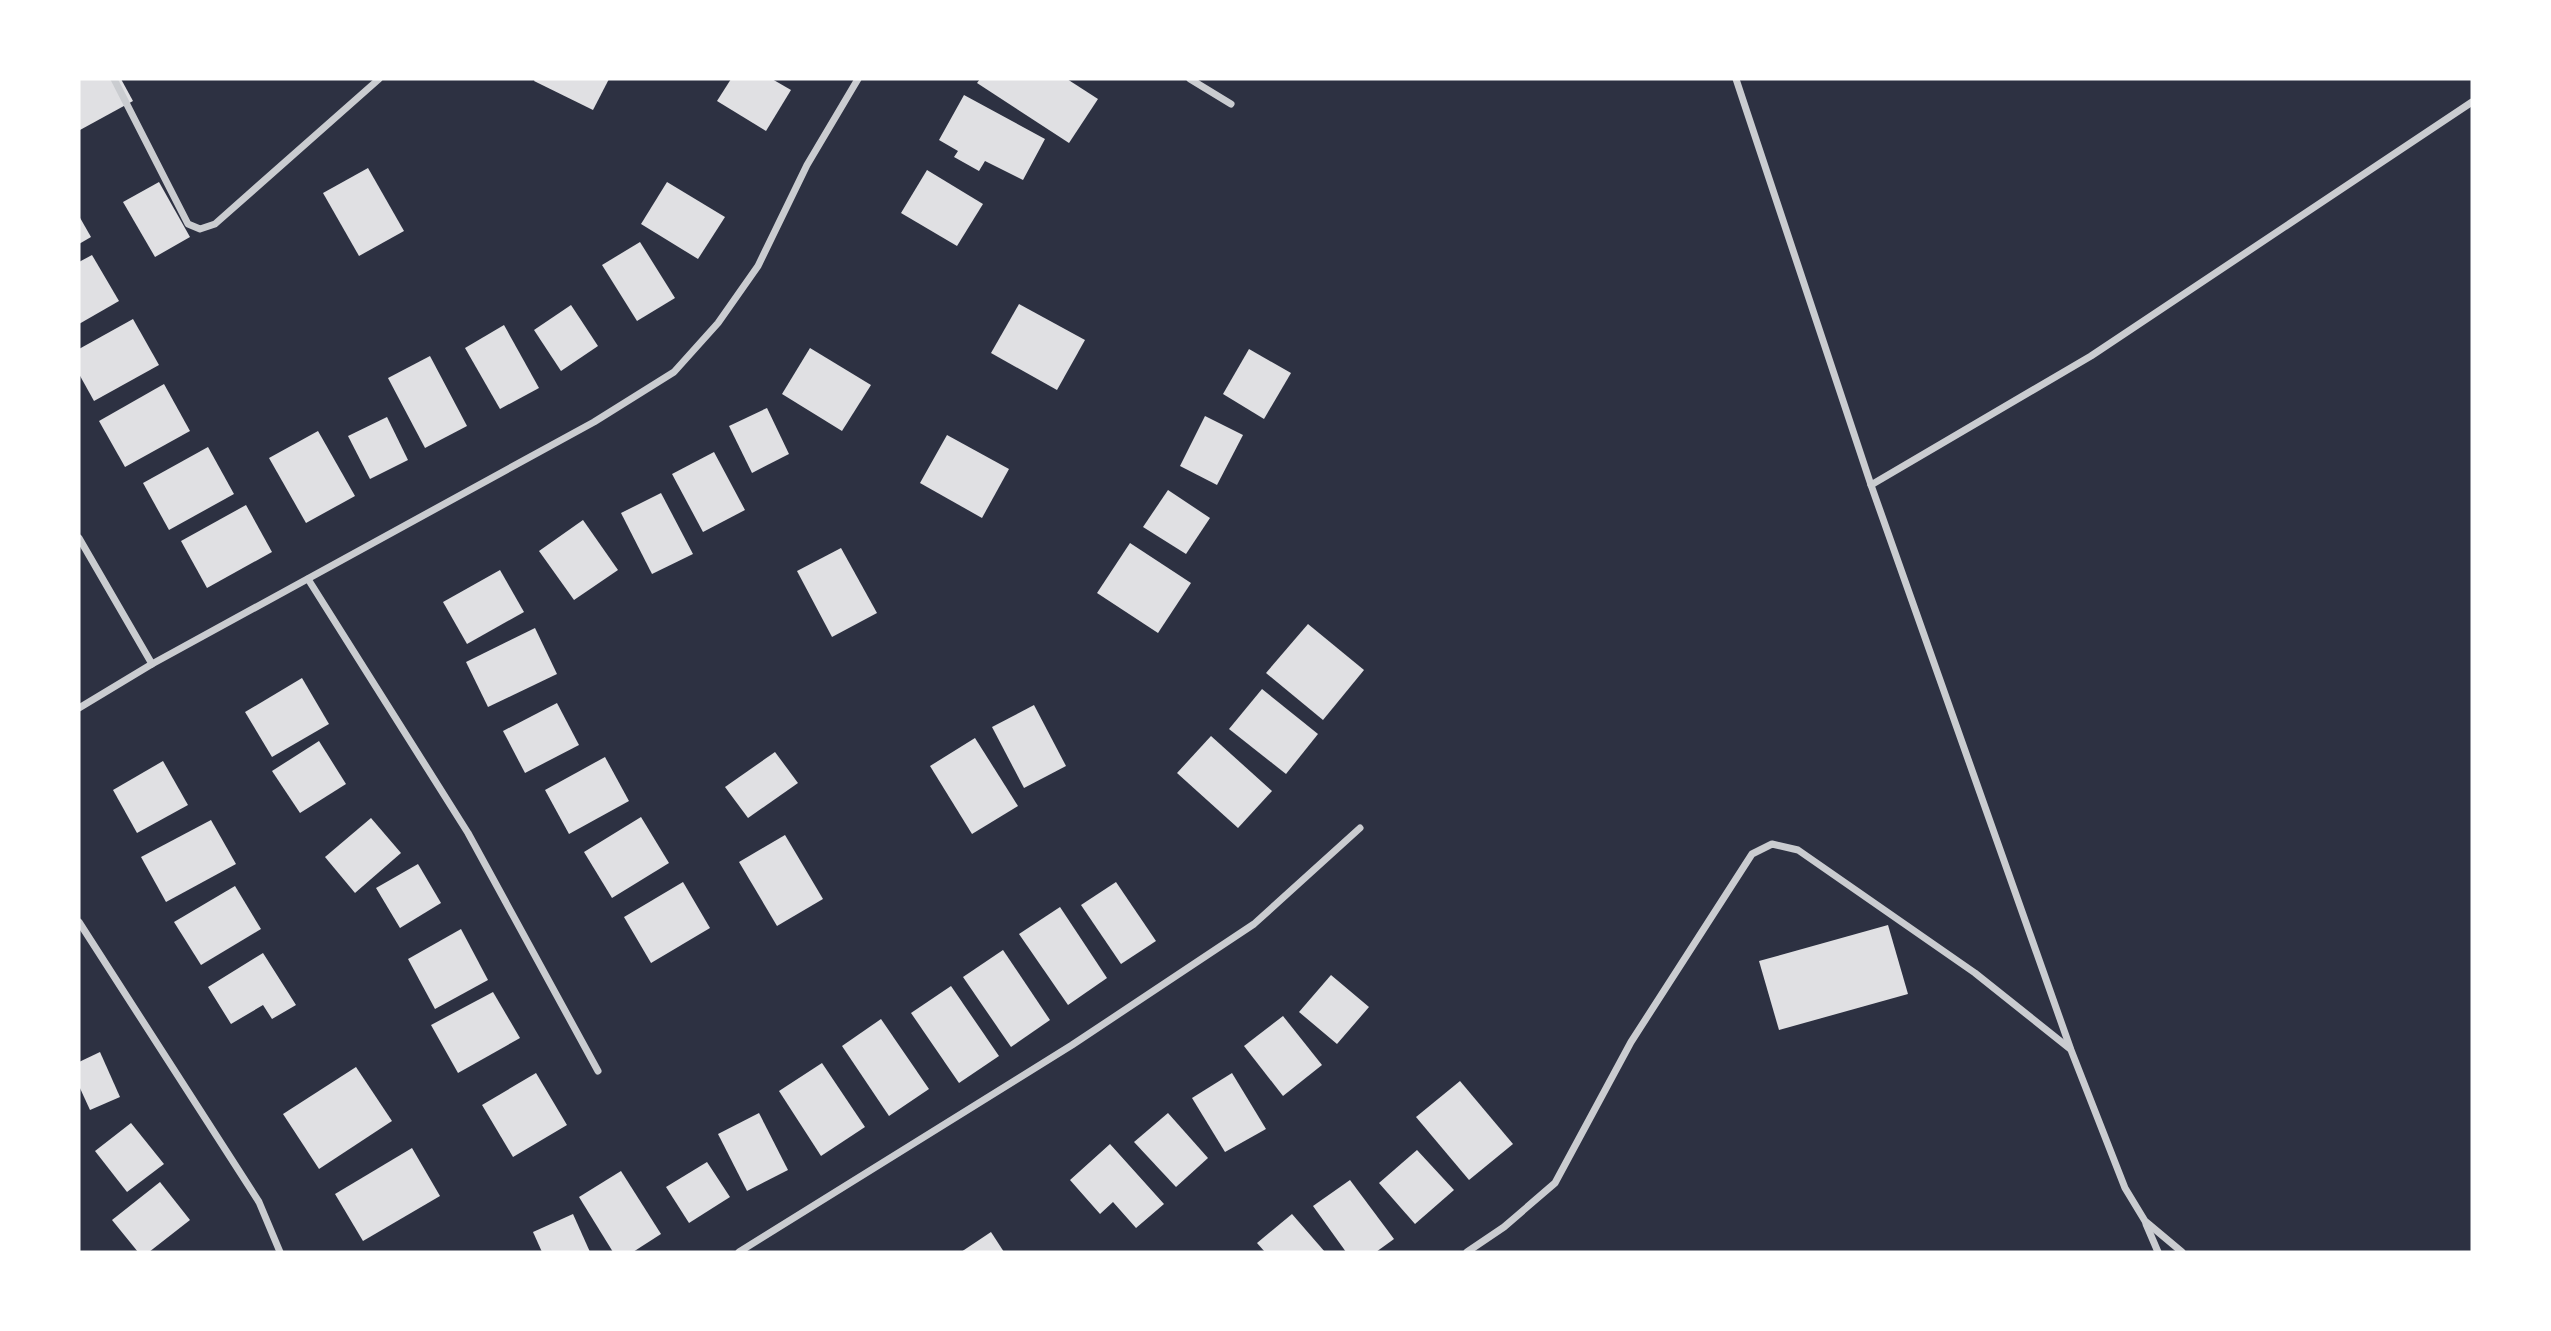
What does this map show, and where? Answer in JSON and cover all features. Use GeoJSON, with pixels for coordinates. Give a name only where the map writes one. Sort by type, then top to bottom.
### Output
{"type":"FeatureCollection","features":[{"type":"Feature","properties":{"kind":"street"},"geometry":{"type":"LineString","coordinates":[[114,79],[188,224],[200,229],[215,224],[379,79]]}},
{"type":"Feature","properties":{"kind":"street"},"geometry":{"type":"LineString","coordinates":[[79,708],[152,664],[594,422],[674,372],[718,323],[758,266],[807,165],[859,79]]}},
{"type":"Feature","properties":{"kind":"street"},"geometry":{"type":"LineString","coordinates":[[1189,79],[1231,104]]}},
{"type":"Feature","properties":{"kind":"street"},"geometry":{"type":"LineString","coordinates":[[1736,79],[1871,485],[2071,1050],[2125,1188],[2145,1221],[2158,1252]]}},
{"type":"Feature","properties":{"kind":"street"},"geometry":{"type":"LineString","coordinates":[[1871,485],[2091,356],[2472,102]]}},
{"type":"Feature","properties":{"kind":"street"},"geometry":{"type":"LineString","coordinates":[[79,538],[152,664]]}},
{"type":"Feature","properties":{"kind":"street"},"geometry":{"type":"LineString","coordinates":[[308,579],[468,833],[598,1071]]}},
{"type":"Feature","properties":{"kind":"street"},"geometry":{"type":"LineString","coordinates":[[739,1252],[1072,1045],[1254,923],[1360,828]]}},
{"type":"Feature","properties":{"kind":"street"},"geometry":{"type":"LineString","coordinates":[[1467,1252],[1504,1227],[1555,1183],[1631,1042],[1752,854],[1772,844],[1798,850],[1975,974],[2071,1050]]}},
{"type":"Feature","properties":{"kind":"street"},"geometry":{"type":"LineString","coordinates":[[79,922],[258,1202],[280,1252]]}},
{"type":"Feature","properties":{"kind":"street"},"geometry":{"type":"LineString","coordinates":[[2145,1221],[2182,1252]]}},
{"type":"Feature","properties":{"kind":"building"},"geometry":{"type":"Polygon","coordinates":[[[79,79],[121,79],[133,101],[80,130],[79,79]]]}},
{"type":"Feature","properties":{"kind":"building"},"geometry":{"type":"Polygon","coordinates":[[[609,79],[593,110],[534,81],[609,79]]]}},
{"type":"Feature","properties":{"kind":"building"},"geometry":{"type":"Polygon","coordinates":[[[731,79],[772,79],[791,90],[766,131],[717,101],[731,79]]]}},
{"type":"Feature","properties":{"kind":"building"},"geometry":{"type":"Polygon","coordinates":[[[980,79],[1067,79],[1098,99],[1069,143],[977,83],[980,79]]]}},
{"type":"Feature","properties":{"kind":"building"},"geometry":{"type":"Polygon","coordinates":[[[964,95],[1045,139],[1023,180],[985,161],[979,171],[954,157],[958,151],[939,140],[964,95]]]}},
{"type":"Feature","properties":{"kind":"building"},"geometry":{"type":"Polygon","coordinates":[[[368,168],[404,231],[359,256],[323,193],[368,168]]]}},
{"type":"Feature","properties":{"kind":"building"},"geometry":{"type":"Polygon","coordinates":[[[927,170],[983,204],[957,246],[901,213],[927,170]]]}},
{"type":"Feature","properties":{"kind":"building"},"geometry":{"type":"Polygon","coordinates":[[[159,182],[190,237],[155,257],[123,202],[159,182]]]}},
{"type":"Feature","properties":{"kind":"building"},"geometry":{"type":"Polygon","coordinates":[[[667,182],[725,217],[698,259],[641,224],[667,182]]]}},
{"type":"Feature","properties":{"kind":"building"},"geometry":{"type":"Polygon","coordinates":[[[79,216],[91,237],[79,244],[79,216]]]}},
{"type":"Feature","properties":{"kind":"building"},"geometry":{"type":"Polygon","coordinates":[[[640,242],[675,298],[637,321],[602,265],[640,242]]]}},
{"type":"Feature","properties":{"kind":"building"},"geometry":{"type":"Polygon","coordinates":[[[92,255],[119,301],[79,324],[79,262],[92,255]]]}},
{"type":"Feature","properties":{"kind":"building"},"geometry":{"type":"Polygon","coordinates":[[[1019,304],[1085,340],[1057,390],[991,353],[1019,304]]]}},
{"type":"Feature","properties":{"kind":"building"},"geometry":{"type":"Polygon","coordinates":[[[571,305],[598,346],[561,371],[534,330],[571,305]]]}},
{"type":"Feature","properties":{"kind":"building"},"geometry":{"type":"Polygon","coordinates":[[[133,319],[159,365],[94,401],[79,374],[79,349],[133,319]]]}},
{"type":"Feature","properties":{"kind":"building"},"geometry":{"type":"Polygon","coordinates":[[[504,325],[539,388],[500,409],[465,348],[504,325]]]}},
{"type":"Feature","properties":{"kind":"building"},"geometry":{"type":"Polygon","coordinates":[[[810,348],[871,385],[842,431],[782,394],[810,348]]]}},
{"type":"Feature","properties":{"kind":"building"},"geometry":{"type":"Polygon","coordinates":[[[1249,349],[1291,373],[1264,419],[1223,394],[1249,349]]]}},
{"type":"Feature","properties":{"kind":"building"},"geometry":{"type":"Polygon","coordinates":[[[430,356],[467,426],[425,448],[388,378],[430,356]]]}},
{"type":"Feature","properties":{"kind":"building"},"geometry":{"type":"Polygon","coordinates":[[[164,384],[190,431],[125,467],[99,421],[164,384]]]}},
{"type":"Feature","properties":{"kind":"building"},"geometry":{"type":"Polygon","coordinates":[[[767,408],[789,454],[752,473],[729,426],[767,408]]]}},
{"type":"Feature","properties":{"kind":"building"},"geometry":{"type":"Polygon","coordinates":[[[1205,416],[1243,435],[1217,485],[1180,466],[1205,416]]]}},
{"type":"Feature","properties":{"kind":"building"},"geometry":{"type":"Polygon","coordinates":[[[387,417],[408,460],[370,479],[348,436],[387,417]]]}},
{"type":"Feature","properties":{"kind":"building"},"geometry":{"type":"Polygon","coordinates":[[[318,431],[355,496],[306,523],[269,458],[318,431]]]}},
{"type":"Feature","properties":{"kind":"building"},"geometry":{"type":"Polygon","coordinates":[[[947,435],[1009,469],[982,518],[920,483],[947,435]]]}},
{"type":"Feature","properties":{"kind":"building"},"geometry":{"type":"Polygon","coordinates":[[[208,447],[234,494],[169,530],[143,483],[208,447]]]}},
{"type":"Feature","properties":{"kind":"building"},"geometry":{"type":"Polygon","coordinates":[[[714,452],[745,510],[703,532],[672,474],[714,452]]]}},
{"type":"Feature","properties":{"kind":"building"},"geometry":{"type":"Polygon","coordinates":[[[1168,490],[1210,518],[1186,554],[1143,527],[1168,490]]]}},
{"type":"Feature","properties":{"kind":"building"},"geometry":{"type":"Polygon","coordinates":[[[661,493],[693,554],[652,574],[621,513],[661,493]]]}},
{"type":"Feature","properties":{"kind":"building"},"geometry":{"type":"Polygon","coordinates":[[[246,505],[272,552],[207,588],[181,541],[246,505]]]}},
{"type":"Feature","properties":{"kind":"building"},"geometry":{"type":"Polygon","coordinates":[[[583,520],[618,570],[574,600],[539,551],[583,520]]]}},
{"type":"Feature","properties":{"kind":"building"},"geometry":{"type":"Polygon","coordinates":[[[1130,543],[1191,583],[1158,633],[1097,593],[1130,543]]]}},
{"type":"Feature","properties":{"kind":"building"},"geometry":{"type":"Polygon","coordinates":[[[841,548],[877,613],[832,637],[797,571],[841,548]]]}},
{"type":"Feature","properties":{"kind":"building"},"geometry":{"type":"Polygon","coordinates":[[[500,570],[524,612],[467,644],[443,602],[500,570]]]}},
{"type":"Feature","properties":{"kind":"building"},"geometry":{"type":"Polygon","coordinates":[[[1308,624],[1364,670],[1323,720],[1266,673],[1308,624]]]}},
{"type":"Feature","properties":{"kind":"building"},"geometry":{"type":"Polygon","coordinates":[[[535,628],[557,674],[488,707],[466,662],[535,628]]]}},
{"type":"Feature","properties":{"kind":"building"},"geometry":{"type":"Polygon","coordinates":[[[302,678],[329,724],[272,757],[245,712],[302,678]]]}},
{"type":"Feature","properties":{"kind":"building"},"geometry":{"type":"Polygon","coordinates":[[[1262,689],[1318,734],[1286,774],[1229,729],[1262,689]]]}},
{"type":"Feature","properties":{"kind":"building"},"geometry":{"type":"Polygon","coordinates":[[[557,703],[579,745],[525,773],[503,731],[557,703]]]}},
{"type":"Feature","properties":{"kind":"building"},"geometry":{"type":"Polygon","coordinates":[[[1034,705],[1066,766],[1024,788],[992,727],[1034,705]]]}},
{"type":"Feature","properties":{"kind":"building"},"geometry":{"type":"Polygon","coordinates":[[[1211,736],[1272,791],[1238,828],[1177,773],[1211,736]]]}},
{"type":"Feature","properties":{"kind":"building"},"geometry":{"type":"Polygon","coordinates":[[[975,738],[1018,806],[972,834],[930,766],[975,738]]]}},
{"type":"Feature","properties":{"kind":"building"},"geometry":{"type":"Polygon","coordinates":[[[319,741],[346,784],[300,813],[272,771],[319,741]]]}},
{"type":"Feature","properties":{"kind":"building"},"geometry":{"type":"Polygon","coordinates":[[[775,752],[798,783],[748,818],[725,787],[775,752]]]}},
{"type":"Feature","properties":{"kind":"building"},"geometry":{"type":"Polygon","coordinates":[[[605,757],[629,801],[569,834],[545,790],[605,757]]]}},
{"type":"Feature","properties":{"kind":"building"},"geometry":{"type":"Polygon","coordinates":[[[163,761],[188,805],[137,833],[113,790],[163,761]]]}},
{"type":"Feature","properties":{"kind":"building"},"geometry":{"type":"Polygon","coordinates":[[[641,817],[669,863],[612,898],[584,852],[641,817]]]}},
{"type":"Feature","properties":{"kind":"building"},"geometry":{"type":"Polygon","coordinates":[[[371,818],[401,853],[355,893],[325,857],[371,818]]]}},
{"type":"Feature","properties":{"kind":"building"},"geometry":{"type":"Polygon","coordinates":[[[211,820],[236,864],[166,902],[141,857],[211,820]]]}},
{"type":"Feature","properties":{"kind":"building"},"geometry":{"type":"Polygon","coordinates":[[[785,835],[823,899],[777,926],[739,862],[785,835]]]}},
{"type":"Feature","properties":{"kind":"building"},"geometry":{"type":"Polygon","coordinates":[[[418,864],[441,903],[400,928],[376,888],[418,864]]]}},
{"type":"Feature","properties":{"kind":"building"},"geometry":{"type":"Polygon","coordinates":[[[683,882],[710,928],[651,963],[624,917],[683,882]]]}},
{"type":"Feature","properties":{"kind":"building"},"geometry":{"type":"Polygon","coordinates":[[[1116,882],[1156,941],[1121,964],[1081,905],[1116,882]]]}},
{"type":"Feature","properties":{"kind":"building"},"geometry":{"type":"Polygon","coordinates":[[[235,886],[261,929],[201,965],[174,922],[235,886]]]}},
{"type":"Feature","properties":{"kind":"building"},"geometry":{"type":"Polygon","coordinates":[[[1060,907],[1107,978],[1068,1005],[1019,934],[1060,907]]]}},
{"type":"Feature","properties":{"kind":"building"},"geometry":{"type":"Polygon","coordinates":[[[1888,925],[1908,994],[1779,1030],[1759,961],[1888,925]]]}},
{"type":"Feature","properties":{"kind":"building"},"geometry":{"type":"Polygon","coordinates":[[[461,929],[488,980],[435,1009],[408,959],[461,929]]]}},
{"type":"Feature","properties":{"kind":"building"},"geometry":{"type":"Polygon","coordinates":[[[1003,950],[1050,1020],[1011,1047],[963,977],[1003,950]]]}},
{"type":"Feature","properties":{"kind":"building"},"geometry":{"type":"Polygon","coordinates":[[[263,953],[296,1005],[272,1019],[263,1005],[231,1024],[208,987],[263,953]]]}},
{"type":"Feature","properties":{"kind":"building"},"geometry":{"type":"Polygon","coordinates":[[[1331,975],[1369,1007],[1337,1044],[1299,1012],[1331,975]]]}},
{"type":"Feature","properties":{"kind":"building"},"geometry":{"type":"Polygon","coordinates":[[[951,986],[999,1056],[959,1083],[911,1013],[951,986]]]}},
{"type":"Feature","properties":{"kind":"building"},"geometry":{"type":"Polygon","coordinates":[[[493,992],[520,1038],[458,1073],[431,1025],[493,992]]]}},
{"type":"Feature","properties":{"kind":"building"},"geometry":{"type":"Polygon","coordinates":[[[1283,1016],[1322,1065],[1283,1096],[1244,1046],[1283,1016]]]}},
{"type":"Feature","properties":{"kind":"building"},"geometry":{"type":"Polygon","coordinates":[[[881,1019],[929,1089],[889,1116],[842,1046],[881,1019]]]}},
{"type":"Feature","properties":{"kind":"building"},"geometry":{"type":"Polygon","coordinates":[[[100,1052],[120,1097],[90,1110],[79,1086],[79,1062],[100,1052]]]}},
{"type":"Feature","properties":{"kind":"building"},"geometry":{"type":"Polygon","coordinates":[[[822,1063],[865,1127],[821,1156],[779,1091],[822,1063]]]}},
{"type":"Feature","properties":{"kind":"building"},"geometry":{"type":"Polygon","coordinates":[[[356,1067],[392,1121],[319,1169],[283,1114],[356,1067]]]}},
{"type":"Feature","properties":{"kind":"building"},"geometry":{"type":"Polygon","coordinates":[[[536,1073],[567,1125],[513,1157],[482,1105],[536,1073]]]}},
{"type":"Feature","properties":{"kind":"building"},"geometry":{"type":"Polygon","coordinates":[[[1232,1073],[1266,1129],[1225,1152],[1192,1098],[1232,1073]]]}},
{"type":"Feature","properties":{"kind":"building"},"geometry":{"type":"Polygon","coordinates":[[[1460,1081],[1513,1144],[1469,1180],[1416,1117],[1460,1081]]]}},
{"type":"Feature","properties":{"kind":"building"},"geometry":{"type":"Polygon","coordinates":[[[759,1113],[788,1170],[747,1191],[718,1134],[759,1113]]]}},
{"type":"Feature","properties":{"kind":"building"},"geometry":{"type":"Polygon","coordinates":[[[1168,1113],[1208,1158],[1176,1187],[1134,1142],[1168,1113]]]}},
{"type":"Feature","properties":{"kind":"building"},"geometry":{"type":"Polygon","coordinates":[[[131,1123],[164,1164],[127,1192],[95,1151],[131,1123]]]}},
{"type":"Feature","properties":{"kind":"building"},"geometry":{"type":"Polygon","coordinates":[[[1110,1144],[1164,1204],[1136,1228],[1113,1202],[1100,1214],[1070,1180],[1110,1144]]]}},
{"type":"Feature","properties":{"kind":"building"},"geometry":{"type":"Polygon","coordinates":[[[412,1148],[440,1196],[363,1241],[335,1194],[412,1148]]]}},
{"type":"Feature","properties":{"kind":"building"},"geometry":{"type":"Polygon","coordinates":[[[1417,1150],[1454,1190],[1415,1224],[1379,1183],[1417,1150]]]}},
{"type":"Feature","properties":{"kind":"building"},"geometry":{"type":"Polygon","coordinates":[[[707,1162],[730,1197],[689,1223],[666,1187],[707,1162]]]}},
{"type":"Feature","properties":{"kind":"building"},"geometry":{"type":"Polygon","coordinates":[[[621,1171],[661,1234],[633,1252],[613,1252],[579,1197],[621,1171]]]}},
{"type":"Feature","properties":{"kind":"building"},"geometry":{"type":"Polygon","coordinates":[[[1350,1180],[1394,1239],[1376,1252],[1346,1252],[1313,1206],[1350,1180]]]}},
{"type":"Feature","properties":{"kind":"building"},"geometry":{"type":"Polygon","coordinates":[[[160,1182],[190,1220],[149,1252],[138,1252],[112,1220],[160,1182]]]}},
{"type":"Feature","properties":{"kind":"building"},"geometry":{"type":"Polygon","coordinates":[[[573,1214],[590,1252],[542,1252],[533,1232],[573,1214]]]}},
{"type":"Feature","properties":{"kind":"building"},"geometry":{"type":"Polygon","coordinates":[[[1292,1214],[1325,1252],[1265,1252],[1257,1243],[1292,1214]]]}},
{"type":"Feature","properties":{"kind":"building"},"geometry":{"type":"Polygon","coordinates":[[[991,1232],[1004,1252],[961,1252],[991,1232]]]}}]}
